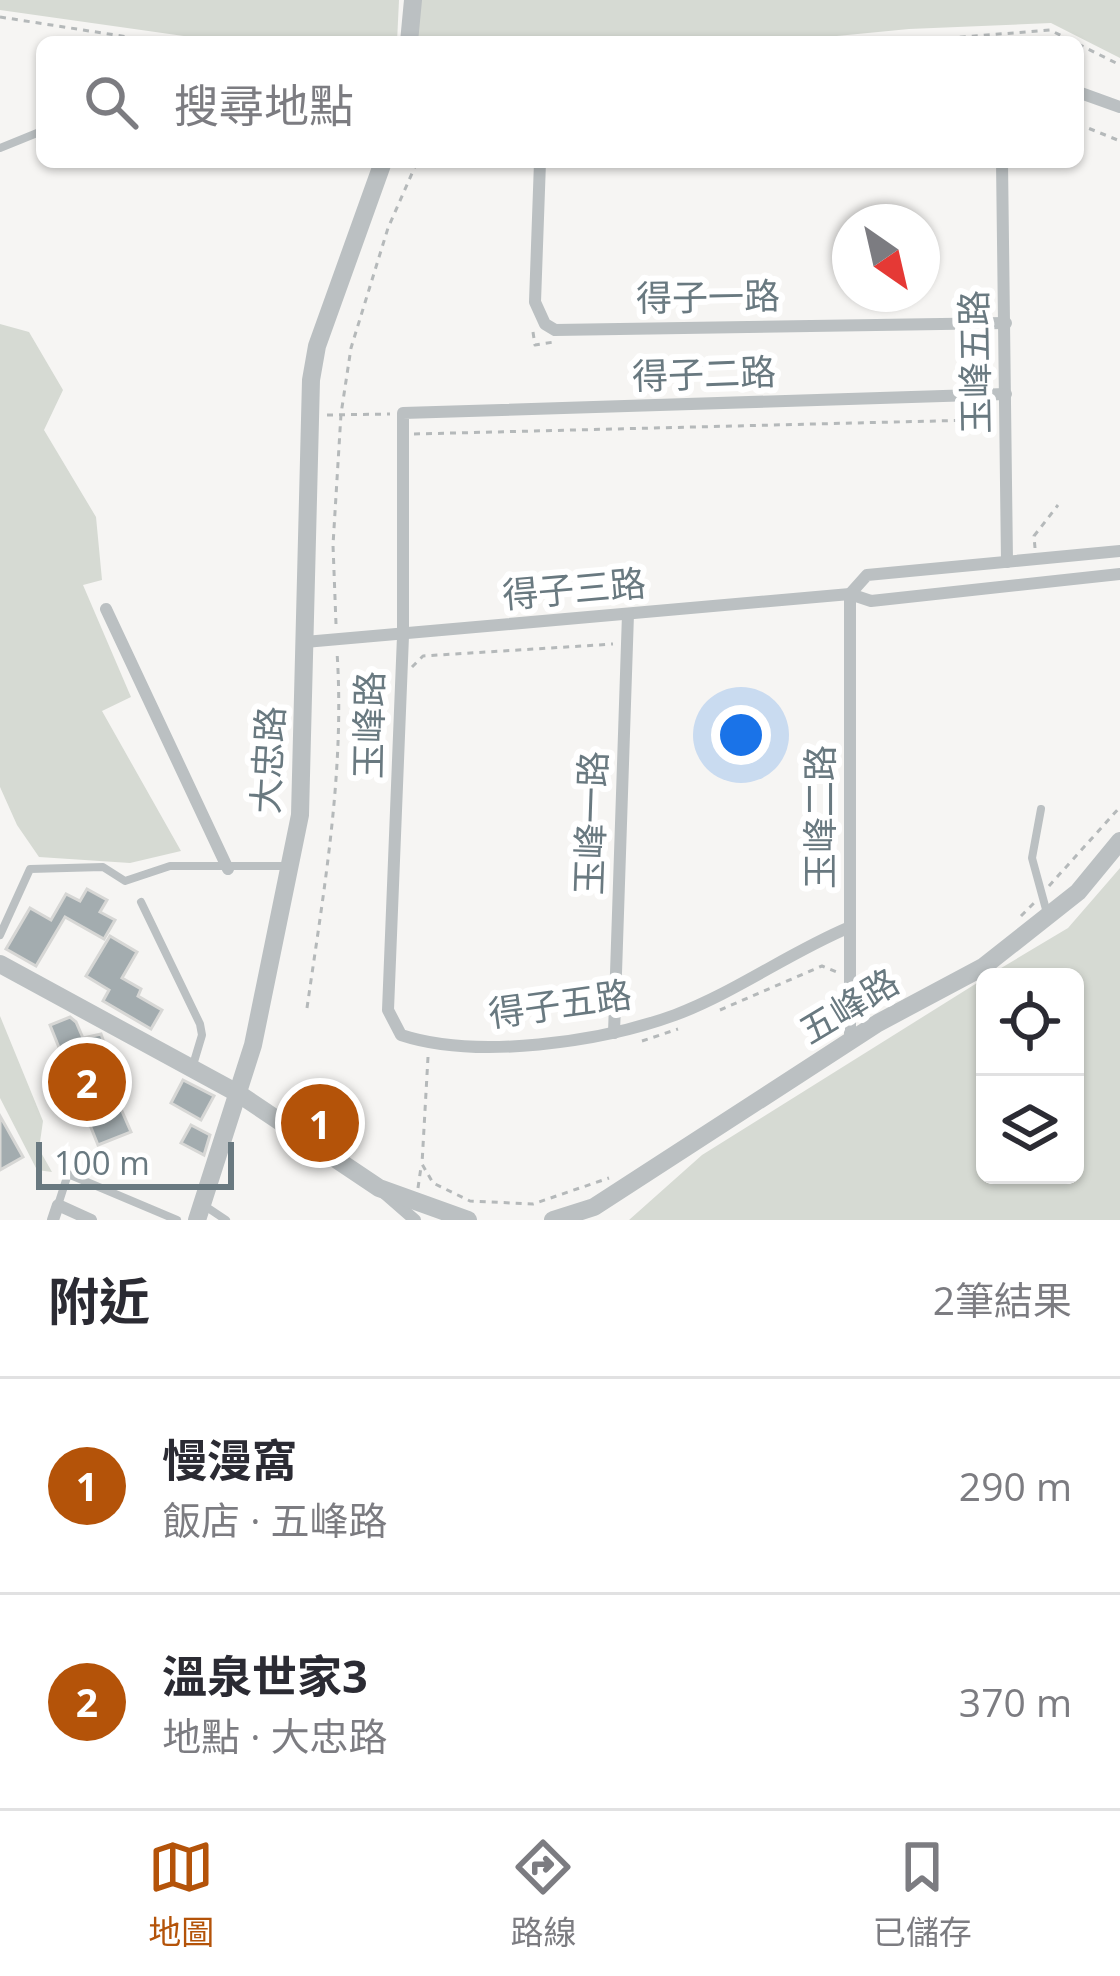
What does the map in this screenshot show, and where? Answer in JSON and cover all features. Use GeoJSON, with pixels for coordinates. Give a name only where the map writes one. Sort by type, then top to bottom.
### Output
{"type":"FeatureCollection","features":[{"type":"Feature","properties":{"kind":"street"},"geometry":{"type":"LineString","coordinates":[[409,36],[412,0]]}},
{"type":"Feature","properties":{"kind":"street"},"geometry":{"type":"LineString","coordinates":[[1084,94],[1120,107]]}},
{"type":"Feature","properties":{"kind":"street","name":"大忠路"},"geometry":{"type":"LineString","coordinates":[[199,1212],[239,1094],[301,815],[310,380],[317,346],[381,168]]}},
{"type":"Feature","properties":{"kind":"street","name":"得子一路"},"geometry":{"type":"LineString","coordinates":[[540,168],[535,302],[545,324],[555,330],[1006,323]]}},
{"type":"Feature","properties":{"kind":"street","name":"玉峰五路"},"geometry":{"type":"LineString","coordinates":[[1002,168],[1006,323],[1000,394],[1007,562]]}},
{"type":"Feature","properties":{"kind":"street","name":"得子二路"},"geometry":{"type":"LineString","coordinates":[[403,420],[1000,394]]}},
{"type":"Feature","properties":{"kind":"street","name":"玉峰路"},"geometry":{"type":"LineString","coordinates":[[401,1036],[388,1010],[403,636],[403,420]]}},
{"type":"Feature","properties":{"kind":"street"},"geometry":{"type":"LineString","coordinates":[[1120,551],[866,575],[850,594],[871,601],[1120,574]]}},
{"type":"Feature","properties":{"kind":"street","name":"得子三路"},"geometry":{"type":"LineString","coordinates":[[305,642],[850,594]]}},
{"type":"Feature","properties":{"kind":"street","name":"玉峰二路"},"geometry":{"type":"LineString","coordinates":[[850,594],[850,1040]]}},
{"type":"Feature","properties":{"kind":"street"},"geometry":{"type":"LineString","coordinates":[[106,609],[228,869]]}},
{"type":"Feature","properties":{"kind":"street","name":"玉峰一路"},"geometry":{"type":"LineString","coordinates":[[614,1033],[628,614]]}},
{"type":"Feature","properties":{"kind":"street","name":"五峰路"},"geometry":{"type":"LineString","coordinates":[[553,1220],[589,1214],[850,1040],[983,967],[1078,892],[1120,841]]}},
{"type":"Feature","properties":{"kind":"street","name":"得子五路"},"geometry":{"type":"LineString","coordinates":[[401,1036],[429,1045],[509,1046],[614,1033],[678,1014],[850,927]]}},
{"type":"Feature","properties":{"kind":"street"},"geometry":{"type":"LineString","coordinates":[[0,964],[239,1094],[415,1211],[468,1220]]}},
{"type":"Feature","properties":{"kind":"street"},"geometry":{"type":"LineString","coordinates":[[53,1220],[58,1205],[92,1220]]}},
{"type":"Feature","properties":{"kind":"lane"},"geometry":{"type":"LineString","coordinates":[[0,148],[36,133]]}},
{"type":"Feature","properties":{"kind":"lane"},"geometry":{"type":"LineString","coordinates":[[1041,809],[1032,859],[1049,917]]}},
{"type":"Feature","properties":{"kind":"lane"},"geometry":{"type":"LineString","coordinates":[[0,935],[29,868],[103,866],[125,881],[170,866],[292,866]]}},
{"type":"Feature","properties":{"kind":"lane"},"geometry":{"type":"LineString","coordinates":[[141,902],[200,1024],[202,1035],[192,1068]]}},
{"type":"Feature","properties":{"kind":"lane"},"geometry":{"type":"LineString","coordinates":[[58,1205],[68,1174],[177,1220]]}},
{"type":"Feature","properties":{"kind":"lane"},"geometry":{"type":"LineString","coordinates":[[199,1212],[226,1220]]}},
{"type":"Feature","properties":{"kind":"path"},"geometry":{"type":"LineString","coordinates":[[0,16],[123,36]]}},
{"type":"Feature","properties":{"kind":"path"},"geometry":{"type":"LineString","coordinates":[[975,36],[1050,30],[1062,36]]}},
{"type":"Feature","properties":{"kind":"path"},"geometry":{"type":"LineString","coordinates":[[1084,47],[1120,65]]}},
{"type":"Feature","properties":{"kind":"path"},"geometry":{"type":"LineString","coordinates":[[1084,126],[1120,141]]}},
{"type":"Feature","properties":{"kind":"path"},"geometry":{"type":"LineString","coordinates":[[307,1008],[333,820],[341,712],[333,545],[341,414],[351,349],[388,228],[414,168]]}},
{"type":"Feature","properties":{"kind":"path"},"geometry":{"type":"LineString","coordinates":[[310,416],[403,420],[410,434],[975,420],[990,415],[1000,394]]}},
{"type":"Feature","properties":{"kind":"path"},"geometry":{"type":"LineString","coordinates":[[1035,553],[1034,536],[1058,505]]}},
{"type":"Feature","properties":{"kind":"path"},"geometry":{"type":"LineString","coordinates":[[399,667],[415,667],[423,656],[627,643]]}},
{"type":"Feature","properties":{"kind":"path"},"geometry":{"type":"LineString","coordinates":[[1009,928],[1120,807]]}},
{"type":"Feature","properties":{"kind":"path"},"geometry":{"type":"LineString","coordinates":[[716,1012],[822,966],[832,972],[850,971]]}},
{"type":"Feature","properties":{"kind":"path"},"geometry":{"type":"LineString","coordinates":[[634,1027],[642,1042],[695,1021]]}},
{"type":"Feature","properties":{"kind":"path"},"geometry":{"type":"LineString","coordinates":[[415,1211],[429,1045]]}},
{"type":"Feature","properties":{"kind":"path"},"geometry":{"type":"LineString","coordinates":[[422,1164],[433,1183],[470,1201],[532,1204],[617,1175]]}},
{"type":"Feature","properties":{"kind":"shaded area"},"geometry":{"type":"Polygon","coordinates":[[[0,0],[399,0],[397,36],[184,36],[0,10],[0,0]]]}},
{"type":"Feature","properties":{"kind":"shaded area"},"geometry":{"type":"Polygon","coordinates":[[[419,0],[1120,0],[1120,58],[1051,23],[837,36],[416,36],[419,0]]]}},
{"type":"Feature","properties":{"kind":"shaded area"},"geometry":{"type":"Polygon","coordinates":[[[0,324],[29,332],[63,390],[44,430],[96,517],[102,580],[83,585],[131,697],[102,711],[181,851],[130,863],[39,857],[17,825],[0,787],[0,324]]]}},
{"type":"Feature","properties":{"kind":"shaded area"},"geometry":{"type":"Polygon","coordinates":[[[1120,868],[1120,1220],[629,1220],[702,1155],[976,984],[976,1184],[1084,1184],[1084,968],[1001,968],[1068,928],[1120,868]]]}},
{"type":"Feature","properties":{"kind":"shaded area"},"geometry":{"type":"Polygon","coordinates":[[[0,1016],[43,1121],[39,1149],[52,1172],[37,1170],[0,1098],[0,1016]]]}},
{"type":"Feature","properties":{"kind":"building"},"geometry":{"type":"Polygon","coordinates":[[[87,889],[107,900],[100,912],[115,920],[104,939],[65,917],[36,966],[6,949],[30,908],[51,920],[66,894],[80,901],[87,889]]]}},
{"type":"Feature","properties":{"kind":"building"},"geometry":{"type":"Polygon","coordinates":[[[110,936],[137,952],[122,978],[141,989],[138,996],[162,1010],[151,1029],[103,1001],[109,990],[86,976],[110,936]]]}},
{"type":"Feature","properties":{"kind":"building"},"geometry":{"type":"Polygon","coordinates":[[[70,1017],[83,1038],[101,1034],[106,1048],[90,1055],[113,1112],[121,1109],[131,1132],[98,1145],[50,1025],[70,1017]]]}},
{"type":"Feature","properties":{"kind":"building"},"geometry":{"type":"Polygon","coordinates":[[[183,1080],[214,1096],[201,1120],[171,1103],[183,1080]]]}},
{"type":"Feature","properties":{"kind":"building"},"geometry":{"type":"Polygon","coordinates":[[[0,1116],[23,1157],[0,1170],[0,1116]]]}},
{"type":"Feature","properties":{"kind":"building"},"geometry":{"type":"Polygon","coordinates":[[[191,1125],[210,1135],[204,1155],[181,1143],[191,1125]]]}},
{"type":"Feature","properties":{"kind":"place","name":"溫泉世家3"},"geometry":{"type":"Point","coordinates":[87,1082]}},
{"type":"Feature","properties":{"kind":"place","name":"慢漫窩"},"geometry":{"type":"Point","coordinates":[320,1123]}}]}
